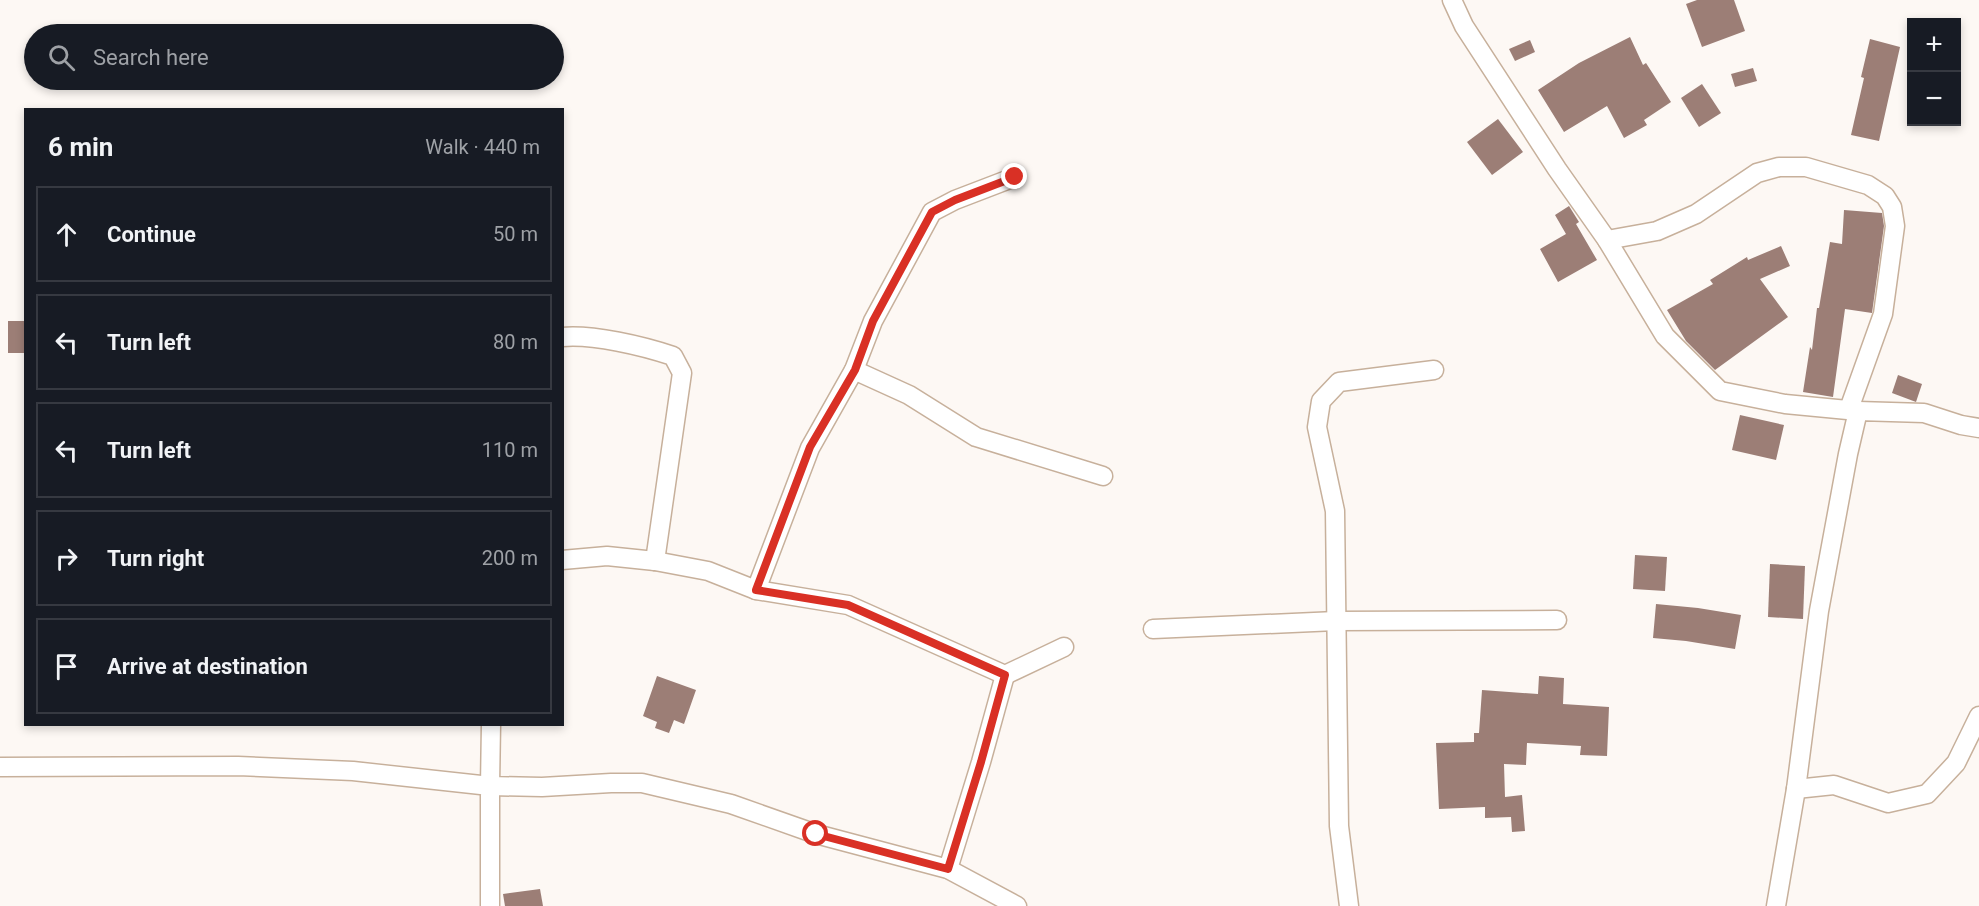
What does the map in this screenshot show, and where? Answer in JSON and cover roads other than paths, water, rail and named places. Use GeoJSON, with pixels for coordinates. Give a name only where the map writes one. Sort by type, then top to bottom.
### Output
{"type":"FeatureCollection","features":[{"type":"Feature","properties":{"kind":"street"},"geometry":{"type":"LineString","coordinates":[[1452,0],[1464,26],[1557,169],[1607,240],[1665,336],[1720,391],[1785,404],[1924,413],[1961,425],[1979,428]]}},
{"type":"Feature","properties":{"kind":"street"},"geometry":{"type":"LineString","coordinates":[[1607,240],[1657,231],[1696,214],[1757,173],[1779,167],[1806,167],[1868,185],[1885,196],[1892,207],[1895,226],[1883,314],[1854,410],[1819,611],[1796,789],[1776,906]]}},
{"type":"Feature","properties":{"kind":"street"},"geometry":{"type":"LineString","coordinates":[[756,590],[810,447],[855,370],[873,321],[932,212],[955,200],[1015,177]]}},
{"type":"Feature","properties":{"kind":"street"},"geometry":{"type":"LineString","coordinates":[[564,338],[575,336],[651,349],[673,356],[682,373],[655,561]]}},
{"type":"Feature","properties":{"kind":"street"},"geometry":{"type":"LineString","coordinates":[[855,370],[909,396],[976,437],[1103,476]]}},
{"type":"Feature","properties":{"kind":"street"},"geometry":{"type":"LineString","coordinates":[[1349,906],[1339,826],[1335,511],[1317,427],[1321,401],[1339,382],[1434,370]]}},
{"type":"Feature","properties":{"kind":"street"},"geometry":{"type":"LineString","coordinates":[[564,560],[607,556],[655,561],[708,571],[756,590],[848,605],[1005,675]]}},
{"type":"Feature","properties":{"kind":"street"},"geometry":{"type":"LineString","coordinates":[[1153,630],[1336,621],[1557,620]]}},
{"type":"Feature","properties":{"kind":"street"},"geometry":{"type":"LineString","coordinates":[[948,869],[1005,675],[1064,647]]}},
{"type":"Feature","properties":{"kind":"street"},"geometry":{"type":"LineString","coordinates":[[1796,789],[1834,785],[1888,803],[1927,794],[1956,763],[1979,716]]}},
{"type":"Feature","properties":{"kind":"street"},"geometry":{"type":"LineString","coordinates":[[490,906],[491,726]]}},
{"type":"Feature","properties":{"kind":"street"},"geometry":{"type":"LineString","coordinates":[[0,767],[238,766],[353,771],[490,786],[542,787],[642,783],[731,804],[816,834],[948,869],[1017,906]]}}]}
